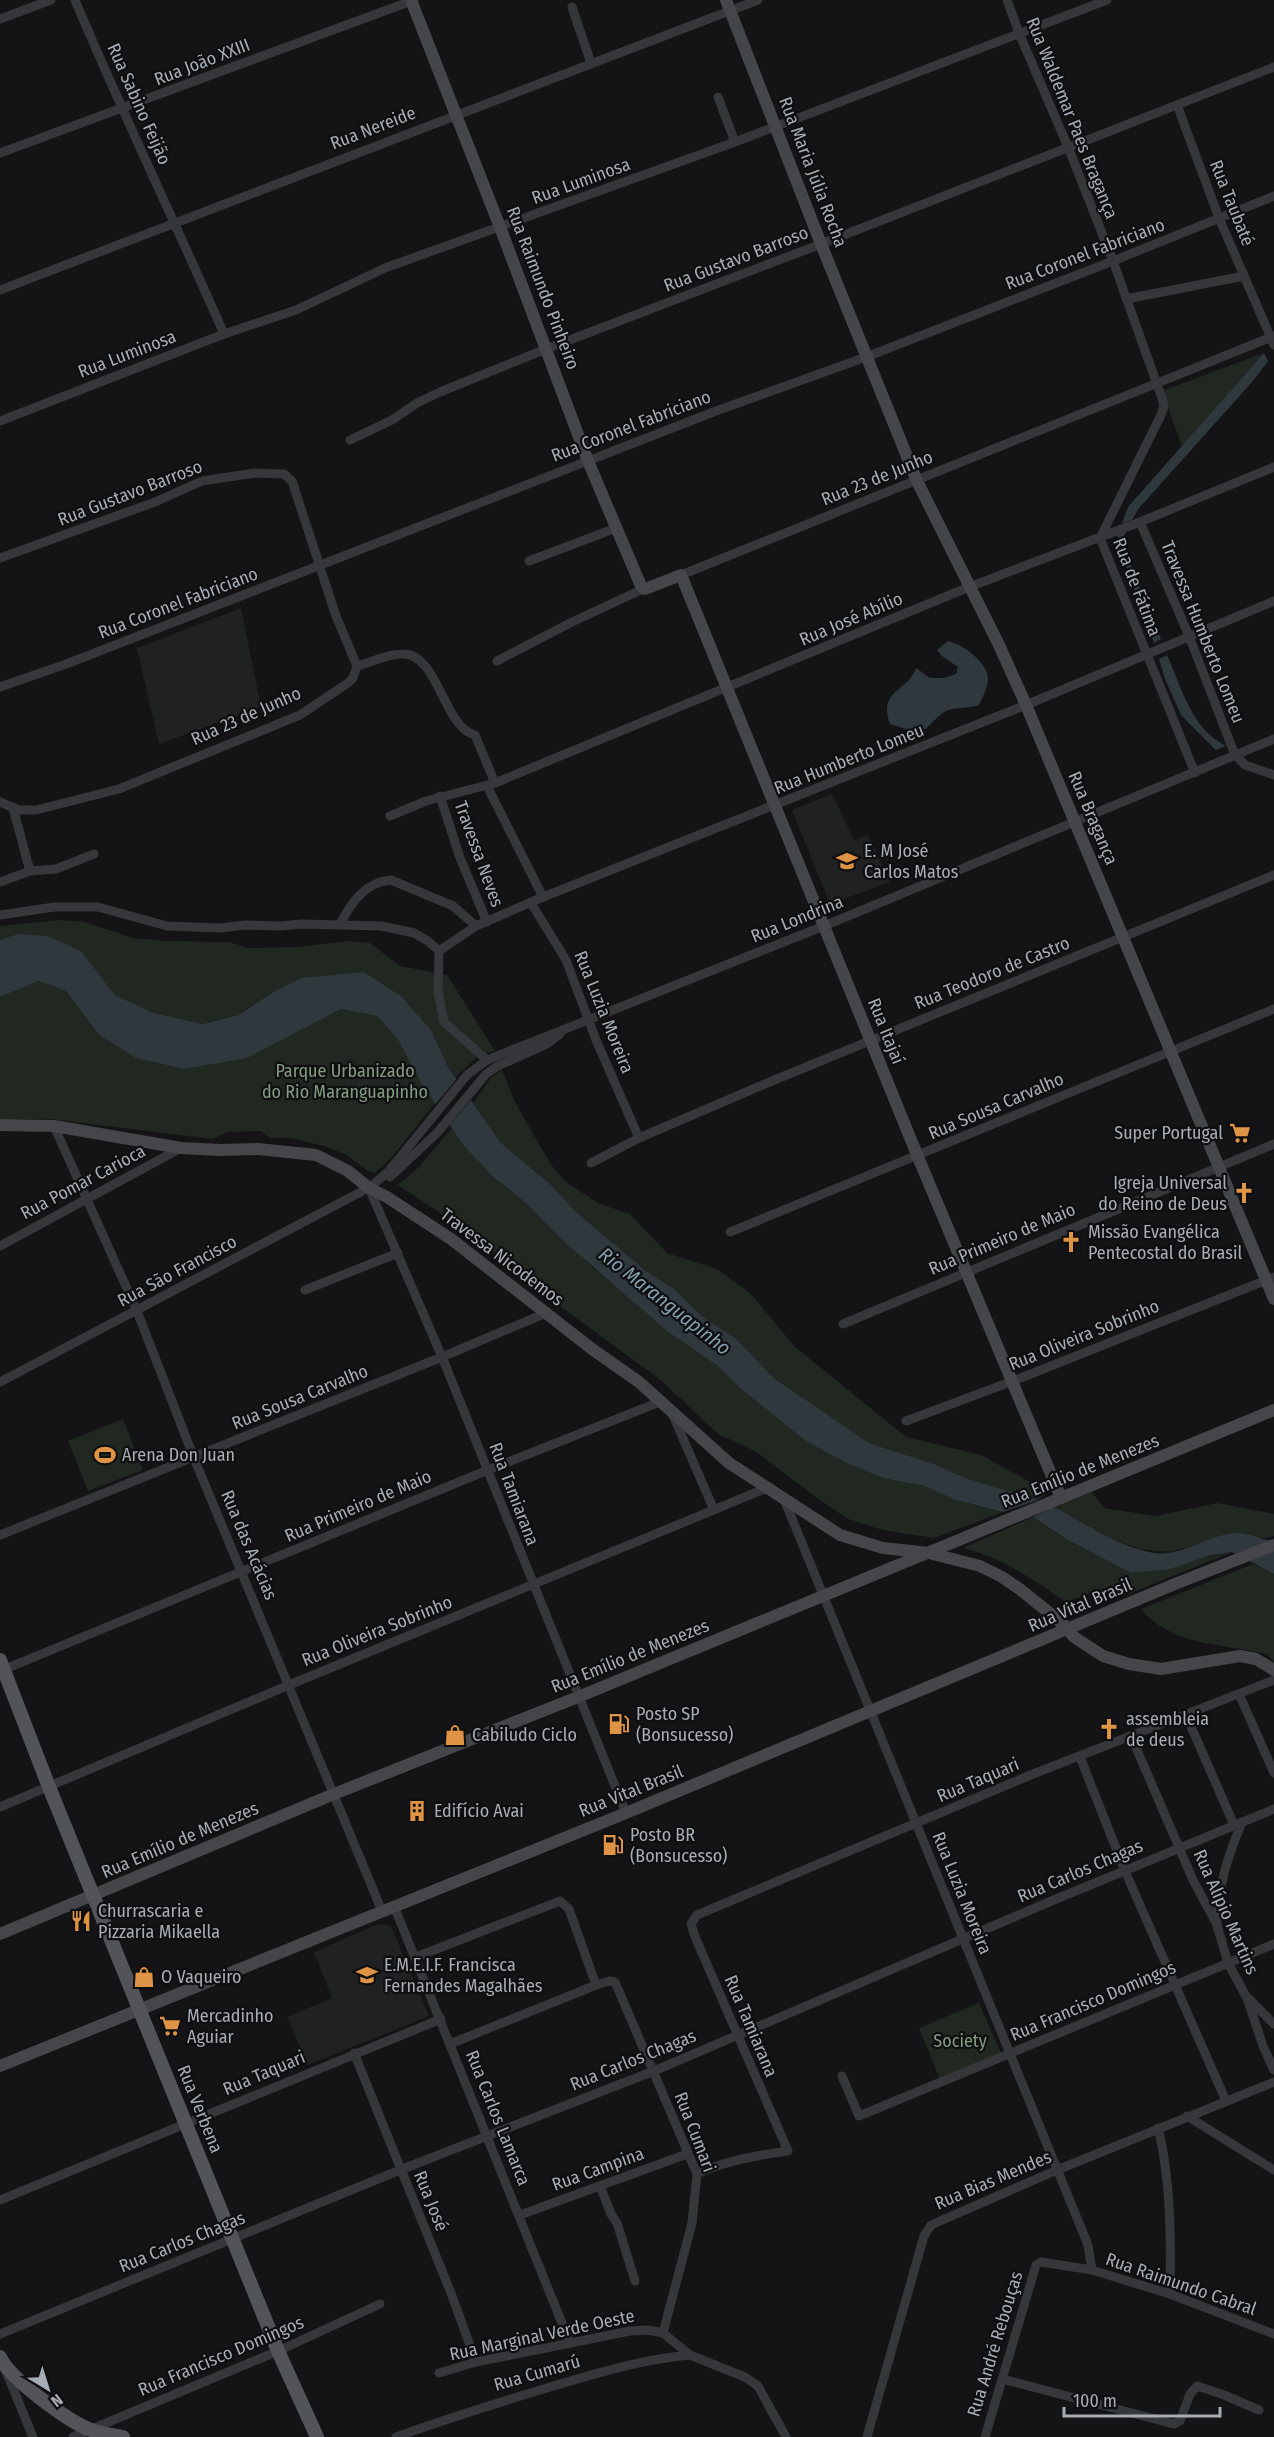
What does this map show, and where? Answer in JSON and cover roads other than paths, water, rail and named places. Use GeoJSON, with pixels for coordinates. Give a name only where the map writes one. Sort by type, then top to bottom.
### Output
{"type":"FeatureCollection","features":[{"type":"Feature","properties":{"kind":"main road","name":"Rua Verbena"},"geometry":{"type":"LineString","coordinates":[[1,1667],[278,2351],[318,2437]]}},
{"type":"Feature","properties":{"kind":"main road"},"geometry":{"type":"LineString","coordinates":[[1,2360],[34,2393],[62,2414],[90,2430],[123,2437]]}},
{"type":"Feature","properties":{"kind":"street"},"geometry":{"type":"LineString","coordinates":[[0,19],[51,0]]}},
{"type":"Feature","properties":{"kind":"street","name":"Rua Sabino Feijão"},"geometry":{"type":"LineString","coordinates":[[75,0],[121,110],[175,222],[224,334]]}},
{"type":"Feature","properties":{"kind":"street","name":"Rua João XXIII"},"geometry":{"type":"LineString","coordinates":[[0,153],[121,110],[412,0]]}},
{"type":"Feature","properties":{"kind":"street","name":"Rua Raimundo Pinheiro"},"geometry":{"type":"LineString","coordinates":[[412,0],[588,461],[643,589]]}},
{"type":"Feature","properties":{"kind":"street","name":"Rua Nereide"},"geometry":{"type":"LineString","coordinates":[[0,290],[591,63],[728,5],[758,0]]}},
{"type":"Feature","properties":{"kind":"street","name":"Rua Waldemar Paes Bragança"},"geometry":{"type":"LineString","coordinates":[[1007,0],[1018,33],[1068,147],[1113,261],[1158,383]]}},
{"type":"Feature","properties":{"kind":"street","name":"Rua Luminosa"},"geometry":{"type":"LineString","coordinates":[[0,421],[224,334],[296,310],[385,268],[776,127],[1107,0]]}},
{"type":"Feature","properties":{"kind":"street","name":"Rua Maria Júlia Rocha"},"geometry":{"type":"LineString","coordinates":[[728,5],[866,357]]}},
{"type":"Feature","properties":{"kind":"street"},"geometry":{"type":"LineString","coordinates":[[572,7],[591,63]]}},
{"type":"Feature","properties":{"kind":"street","name":"Rua Gustavo Barroso"},"geometry":{"type":"LineString","coordinates":[[350,440],[392,420],[417,403],[440,392],[546,349],[1274,67]]}},
{"type":"Feature","properties":{"kind":"street"},"geometry":{"type":"LineString","coordinates":[[718,98],[735,142]]}},
{"type":"Feature","properties":{"kind":"street","name":"Rua Taubaté"},"geometry":{"type":"LineString","coordinates":[[1177,105],[1219,218],[1273,340]]}},
{"type":"Feature","properties":{"kind":"street","name":"Rua Coronel Fabriciano"},"geometry":{"type":"LineString","coordinates":[[0,687],[69,663],[716,411],[866,357],[1274,196]]}},
{"type":"Feature","properties":{"kind":"street"},"geometry":{"type":"LineString","coordinates":[[1126,299],[1244,276]]}},
{"type":"Feature","properties":{"kind":"street","name":"Rua 23 de Junho"},"geometry":{"type":"LineString","coordinates":[[497,661],[572,622],[643,589],[1158,383],[1273,340]]}},
{"type":"Feature","properties":{"kind":"street","name":"Rua Bragança"},"geometry":{"type":"LineString","coordinates":[[866,357],[917,481],[1026,705],[1171,1052],[1270,1279],[1274,1299]]}},
{"type":"Feature","properties":{"kind":"street","name":"Rua de Fátima"},"geometry":{"type":"LineString","coordinates":[[1158,383],[1164,406],[1161,415],[1100,538],[1195,773]]}},
{"type":"Feature","properties":{"kind":"street","name":"Rua José Abílio"},"geometry":{"type":"LineString","coordinates":[[390,816],[440,796],[491,784],[969,587],[1100,538],[1274,467]]}},
{"type":"Feature","properties":{"kind":"street","name":"Rua Gustavo Barroso"},"geometry":{"type":"LineString","coordinates":[[0,558],[155,502],[202,481],[255,473],[284,474],[290,478],[319,566]]}},
{"type":"Feature","properties":{"kind":"street","name":"Travessa Humberto Lomeu"},"geometry":{"type":"LineString","coordinates":[[1140,522],[1189,636],[1235,755]]}},
{"type":"Feature","properties":{"kind":"street"},"geometry":{"type":"LineString","coordinates":[[529,561],[616,528]]}},
{"type":"Feature","properties":{"kind":"street"},"geometry":{"type":"LineString","coordinates":[[319,566],[357,666],[401,653],[415,657],[429,672],[438,691],[460,724],[468,733],[475,735],[491,784],[543,897]]}},
{"type":"Feature","properties":{"kind":"street","name":"Rua Itajaí"},"geometry":{"type":"LineString","coordinates":[[681,575],[918,1157],[1013,1381],[1056,1500]]}},
{"type":"Feature","properties":{"kind":"street","name":"Rua Humberto Lomeu"},"geometry":{"type":"LineString","coordinates":[[439,951],[476,926],[543,897],[1026,705],[1274,601]]}},
{"type":"Feature","properties":{"kind":"street","name":"Rua 23 de Junho"},"geometry":{"type":"LineString","coordinates":[[0,802],[13,808],[36,810],[119,789],[300,715],[348,683],[353,678],[357,666]]}},
{"type":"Feature","properties":{"kind":"street","name":"Rua Londrina"},"geometry":{"type":"LineString","coordinates":[[564,1031],[1274,739]]}},
{"type":"Feature","properties":{"kind":"street"},"geometry":{"type":"LineString","coordinates":[[1235,755],[1245,765],[1274,775]]}},
{"type":"Feature","properties":{"kind":"street","name":"Travessa Neves"},"geometry":{"type":"LineString","coordinates":[[440,796],[464,868],[487,922]]}},
{"type":"Feature","properties":{"kind":"street"},"geometry":{"type":"LineString","coordinates":[[13,808],[30,871]]}},
{"type":"Feature","properties":{"kind":"street"},"geometry":{"type":"LineString","coordinates":[[0,882],[30,871],[56,869],[94,854]]}},
{"type":"Feature","properties":{"kind":"street","name":"Rua Teodoro de Castro"},"geometry":{"type":"LineString","coordinates":[[591,1162],[639,1138],[1274,875]]}},
{"type":"Feature","properties":{"kind":"street"},"geometry":{"type":"LineString","coordinates":[[340,924],[348,909],[366,888],[391,880],[453,906],[476,926]]}},
{"type":"Feature","properties":{"kind":"street","name":"Rua Luzia Moreira"},"geometry":{"type":"LineString","coordinates":[[531,903],[566,960],[589,1021],[639,1138]]}},
{"type":"Feature","properties":{"kind":"street"},"geometry":{"type":"LineString","coordinates":[[0,915],[77,907],[98,908],[166,926],[220,928],[245,925],[340,924],[381,926],[414,933],[428,940],[439,951],[438,992],[444,1022],[487,1060]]}},
{"type":"Feature","properties":{"kind":"street","name":"Rua Sousa Carvalho"},"geometry":{"type":"LineString","coordinates":[[730,1232],[1274,1010]]}},
{"type":"Feature","properties":{"kind":"street"},"geometry":{"type":"LineString","coordinates":[[369,1188],[388,1172],[467,1075],[487,1060],[543,1036],[564,1031]]}},
{"type":"Feature","properties":{"kind":"street"},"geometry":{"type":"LineString","coordinates":[[369,1188],[388,1179],[437,1133],[478,1084],[498,1066],[547,1044],[564,1031]]}},
{"type":"Feature","properties":{"kind":"street","name":"Travessa Nicodemos"},"geometry":{"type":"LineString","coordinates":[[0,1125],[54,1126],[181,1148],[258,1149],[316,1155],[348,1171],[369,1188],[387,1197],[451,1239],[639,1382],[729,1462],[840,1535],[883,1548],[929,1553],[980,1566],[1002,1577],[1040,1605],[1074,1637],[1103,1656],[1129,1664],[1161,1669],[1240,1656],[1256,1659],[1274,1670]]}},
{"type":"Feature","properties":{"kind":"street","name":"Rua das Acácias"},"geometry":{"type":"LineString","coordinates":[[54,1126],[137,1311],[194,1458],[382,1911]]}},
{"type":"Feature","properties":{"kind":"street","name":"Rua Primeiro de Maio"},"geometry":{"type":"LineString","coordinates":[[843,1324],[1274,1144]]}},
{"type":"Feature","properties":{"kind":"street","name":"Rua Pomar Carioca"},"geometry":{"type":"LineString","coordinates":[[0,1245],[181,1148]]}},
{"type":"Feature","properties":{"kind":"street","name":"Rua Tamiarana"},"geometry":{"type":"LineString","coordinates":[[369,1188],[442,1357],[626,1813]]}},
{"type":"Feature","properties":{"kind":"street","name":"Rua São Francisco"},"geometry":{"type":"LineString","coordinates":[[0,1382],[369,1188]]}},
{"type":"Feature","properties":{"kind":"street"},"geometry":{"type":"LineString","coordinates":[[306,1290],[398,1254]]}},
{"type":"Feature","properties":{"kind":"street","name":"Rua Oliveira Sobrinho"},"geometry":{"type":"LineString","coordinates":[[906,1421],[1270,1279]]}},
{"type":"Feature","properties":{"kind":"street","name":"Rua Sousa Carvalho"},"geometry":{"type":"LineString","coordinates":[[0,1536],[546,1313]]}},
{"type":"Feature","properties":{"kind":"street","name":"Rua Primeiro de Maio"},"geometry":{"type":"LineString","coordinates":[[1,1667],[243,1572],[488,1470],[662,1401]]}},
{"type":"Feature","properties":{"kind":"street","name":"Rua Emílio de Menezes"},"geometry":{"type":"LineString","coordinates":[[0,1934],[334,1794],[578,1697],[1274,1410]]}},
{"type":"Feature","properties":{"kind":"street"},"geometry":{"type":"LineString","coordinates":[[672,1413],[714,1510]]}},
{"type":"Feature","properties":{"kind":"street","name":"Rua Oliveira Sobrinho"},"geometry":{"type":"LineString","coordinates":[[0,1807],[767,1488]]}},
{"type":"Feature","properties":{"kind":"street","name":"Rua Luzia Moreira"},"geometry":{"type":"LineString","coordinates":[[784,1499],[1088,2245],[1092,2270]]}},
{"type":"Feature","properties":{"kind":"street","name":"Rua Vital Brasil"},"geometry":{"type":"LineString","coordinates":[[0,2066],[626,1813],[1274,1545]]}},
{"type":"Feature","properties":{"kind":"street","name":"Rua Taquari"},"geometry":{"type":"LineString","coordinates":[[697,1915],[1131,1736],[1274,1680]]}},
{"type":"Feature","properties":{"kind":"street"},"geometry":{"type":"LineString","coordinates":[[1239,1694],[1274,1773]]}},
{"type":"Feature","properties":{"kind":"street"},"geometry":{"type":"LineString","coordinates":[[1186,1714],[1238,1824],[1226,1862],[1217,1904],[1217,1925]]}},
{"type":"Feature","properties":{"kind":"street","name":"Rua Alípio Martins"},"geometry":{"type":"LineString","coordinates":[[1131,1736],[1207,1909],[1217,1925],[1228,1963],[1247,1998],[1259,2037],[1274,2070]]}},
{"type":"Feature","properties":{"kind":"street"},"geometry":{"type":"LineString","coordinates":[[1080,1757],[1125,1871],[1226,2101]]}},
{"type":"Feature","properties":{"kind":"street","name":"Rua Carlos Chagas"},"geometry":{"type":"LineString","coordinates":[[0,2334],[400,2170],[654,2071],[1179,1847],[1274,1809]]}},
{"type":"Feature","properties":{"kind":"street"},"geometry":{"type":"LineString","coordinates":[[416,1957],[560,1901],[569,1909],[596,1985],[450,2044]]}},
{"type":"Feature","properties":{"kind":"street","name":"Rua Carlos Lamarca"},"geometry":{"type":"LineString","coordinates":[[394,1906],[570,2343]]}},
{"type":"Feature","properties":{"kind":"street","name":"Rua Tamiarana"},"geometry":{"type":"LineString","coordinates":[[697,1915],[691,1924],[788,2151],[764,2154],[697,2174]]}},
{"type":"Feature","properties":{"kind":"street","name":"Rua Francisco Domingos"},"geometry":{"type":"LineString","coordinates":[[843,2076],[859,2116],[1274,1944]]}},
{"type":"Feature","properties":{"kind":"street","name":"Rua Cumari"},"geometry":{"type":"LineString","coordinates":[[596,1985],[609,1981],[616,1984],[697,2174],[692,2223],[663,2333]]}},
{"type":"Feature","properties":{"kind":"street"},"geometry":{"type":"LineString","coordinates":[[1247,1998],[1274,2024]]}},
{"type":"Feature","properties":{"kind":"street","name":"Rua Taquari"},"geometry":{"type":"LineString","coordinates":[[0,2200],[441,2019]]}},
{"type":"Feature","properties":{"kind":"street","name":"Rua José"},"geometry":{"type":"LineString","coordinates":[[354,2053],[476,2362]]}},
{"type":"Feature","properties":{"kind":"street","name":"Rua Bias Mendes"},"geometry":{"type":"LineString","coordinates":[[867,2437],[924,2236],[931,2225],[1057,2169],[1274,2082]]}},
{"type":"Feature","properties":{"kind":"street"},"geometry":{"type":"LineString","coordinates":[[1187,2116],[1274,2170]]}},
{"type":"Feature","properties":{"kind":"street"},"geometry":{"type":"LineString","coordinates":[[1158,2128],[1162,2145],[1171,2241],[1170,2294]]}},
{"type":"Feature","properties":{"kind":"street","name":"Rua Campina"},"geometry":{"type":"LineString","coordinates":[[520,2215],[687,2154]]}},
{"type":"Feature","properties":{"kind":"street"},"geometry":{"type":"LineString","coordinates":[[600,2186],[617,2223],[635,2282]]}},
{"type":"Feature","properties":{"kind":"street","name":"Rua Raimundo Cabral"},"geometry":{"type":"LineString","coordinates":[[1041,2262],[1092,2270],[1170,2294],[1274,2334]]}},
{"type":"Feature","properties":{"kind":"street","name":"Rua André Rebouças"},"geometry":{"type":"LineString","coordinates":[[985,2437],[1036,2265],[1041,2262]]}},
{"type":"Feature","properties":{"kind":"street","name":"Rua Francisco Domingos"},"geometry":{"type":"LineString","coordinates":[[73,2437],[278,2351],[381,2304]]}},
{"type":"Feature","properties":{"kind":"street","name":"Rua Marginal Verde Oeste"},"geometry":{"type":"LineString","coordinates":[[439,2373],[476,2362],[630,2331],[648,2330],[663,2333]]}},
{"type":"Feature","properties":{"kind":"street"},"geometry":{"type":"LineString","coordinates":[[663,2333],[690,2355],[745,2377],[758,2386],[786,2437]]}},
{"type":"Feature","properties":{"kind":"street","name":"Rua Cumarú"},"geometry":{"type":"LineString","coordinates":[[396,2437],[483,2406],[648,2359],[690,2355]]}},
{"type":"Feature","properties":{"kind":"street"},"geometry":{"type":"LineString","coordinates":[[1,2360],[33,2437]]}},
{"type":"Feature","properties":{"kind":"street"},"geometry":{"type":"LineString","coordinates":[[1002,2379],[1174,2424],[1180,2421],[1190,2394],[1197,2386],[1258,2410]]}},
{"type":"Feature","properties":{"kind":"water"},"geometry":{"type":"Polygon","coordinates":[[[1264,353],[1268,361],[1253,381],[1139,508],[1132,520],[1122,523],[1128,507],[1264,353]]]}},
{"type":"Feature","properties":{"kind":"water"},"geometry":{"type":"Polygon","coordinates":[[[1126,531],[1122,544],[1161,639],[1154,643],[1126,566],[1116,546],[1118,534],[1126,531]]]}},
{"type":"Feature","properties":{"kind":"water"},"geometry":{"type":"Polygon","coordinates":[[[948,641],[968,650],[985,668],[988,681],[979,705],[946,711],[924,730],[909,730],[890,724],[887,713],[891,697],[907,682],[916,668],[930,678],[944,678],[956,674],[958,667],[937,650],[948,641]]]}},
{"type":"Feature","properties":{"kind":"water"},"geometry":{"type":"Polygon","coordinates":[[[1167,655],[1196,718],[1214,739],[1226,746],[1216,750],[1181,715],[1159,659],[1167,655]]]}},
{"type":"Feature","properties":{"kind":"water","name":"Rio Maranguapinho"},"geometry":{"type":"Polygon","coordinates":[[[18,934],[47,936],[81,951],[115,995],[153,1013],[203,1024],[238,1015],[275,991],[302,978],[364,972],[402,997],[431,1030],[448,1067],[500,1142],[550,1184],[575,1211],[646,1271],[674,1289],[702,1316],[735,1338],[775,1379],[869,1443],[934,1464],[968,1479],[1038,1500],[1003,1512],[956,1500],[924,1486],[883,1478],[849,1464],[807,1442],[740,1388],[718,1366],[667,1331],[568,1245],[526,1203],[492,1176],[463,1145],[421,1082],[397,1038],[377,1016],[341,1009],[247,1058],[183,1069],[136,1058],[99,1035],[66,991],[39,981],[0,997],[0,940],[18,934]]]}},
{"type":"Feature","properties":{"kind":"water"},"geometry":{"type":"Polygon","coordinates":[[[1054,1507],[1102,1534],[1129,1546],[1154,1553],[1175,1552],[1217,1537],[1238,1533],[1274,1541],[1274,1574],[1232,1552],[1208,1556],[1170,1569],[1131,1573],[1068,1540],[1033,1517],[1054,1507]]]}},
{"type":"Feature","properties":{"kind":"place","name":"E. M José Carlos Matos"},"geometry":{"type":"Point","coordinates":[847,861]}},
{"type":"Feature","properties":{"kind":"place","name":"Super Portugal"},"geometry":{"type":"Point","coordinates":[1240,1133]}},
{"type":"Feature","properties":{"kind":"place","name":"Igreja Universal do Reino de Deus"},"geometry":{"type":"Point","coordinates":[1244,1193]}},
{"type":"Feature","properties":{"kind":"place","name":"Missão Evangélica Pentecostal do Brasil"},"geometry":{"type":"Point","coordinates":[1071,1242]}},
{"type":"Feature","properties":{"kind":"place","name":"Arena Don Juan"},"geometry":{"type":"Point","coordinates":[105,1455]}},
{"type":"Feature","properties":{"kind":"place","name":"Posto SP (Bonsucesso)"},"geometry":{"type":"Point","coordinates":[619,1724]}},
{"type":"Feature","properties":{"kind":"place","name":"assembleia de deus"},"geometry":{"type":"Point","coordinates":[1109,1729]}},
{"type":"Feature","properties":{"kind":"place","name":"Cabiludo Ciclo"},"geometry":{"type":"Point","coordinates":[455,1735]}},
{"type":"Feature","properties":{"kind":"place","name":"Edifício Avai"},"geometry":{"type":"Point","coordinates":[417,1811]}},
{"type":"Feature","properties":{"kind":"place","name":"Posto BR (Bonsucesso)"},"geometry":{"type":"Point","coordinates":[613,1845]}},
{"type":"Feature","properties":{"kind":"place","name":"Churrascaria e Pizzaria Mikaella"},"geometry":{"type":"Point","coordinates":[81,1921]}},
{"type":"Feature","properties":{"kind":"place","name":"E.M.E.I.F. Francisca Fernandes Magalhães"},"geometry":{"type":"Point","coordinates":[367,1975]}},
{"type":"Feature","properties":{"kind":"place","name":"O Vaqueiro"},"geometry":{"type":"Point","coordinates":[144,1977]}},
{"type":"Feature","properties":{"kind":"place","name":"Mercadinho Aguiar"},"geometry":{"type":"Point","coordinates":[170,2026]}},
{"type":"Feature","properties":{"kind":"park label","name":"Parque Urbanizado do Rio Maranguapinho"},"geometry":{"type":"Point","coordinates":[345,1081]}},
{"type":"Feature","properties":{"kind":"park label","name":"Society"},"geometry":{"type":"Point","coordinates":[960,2041]}}]}
